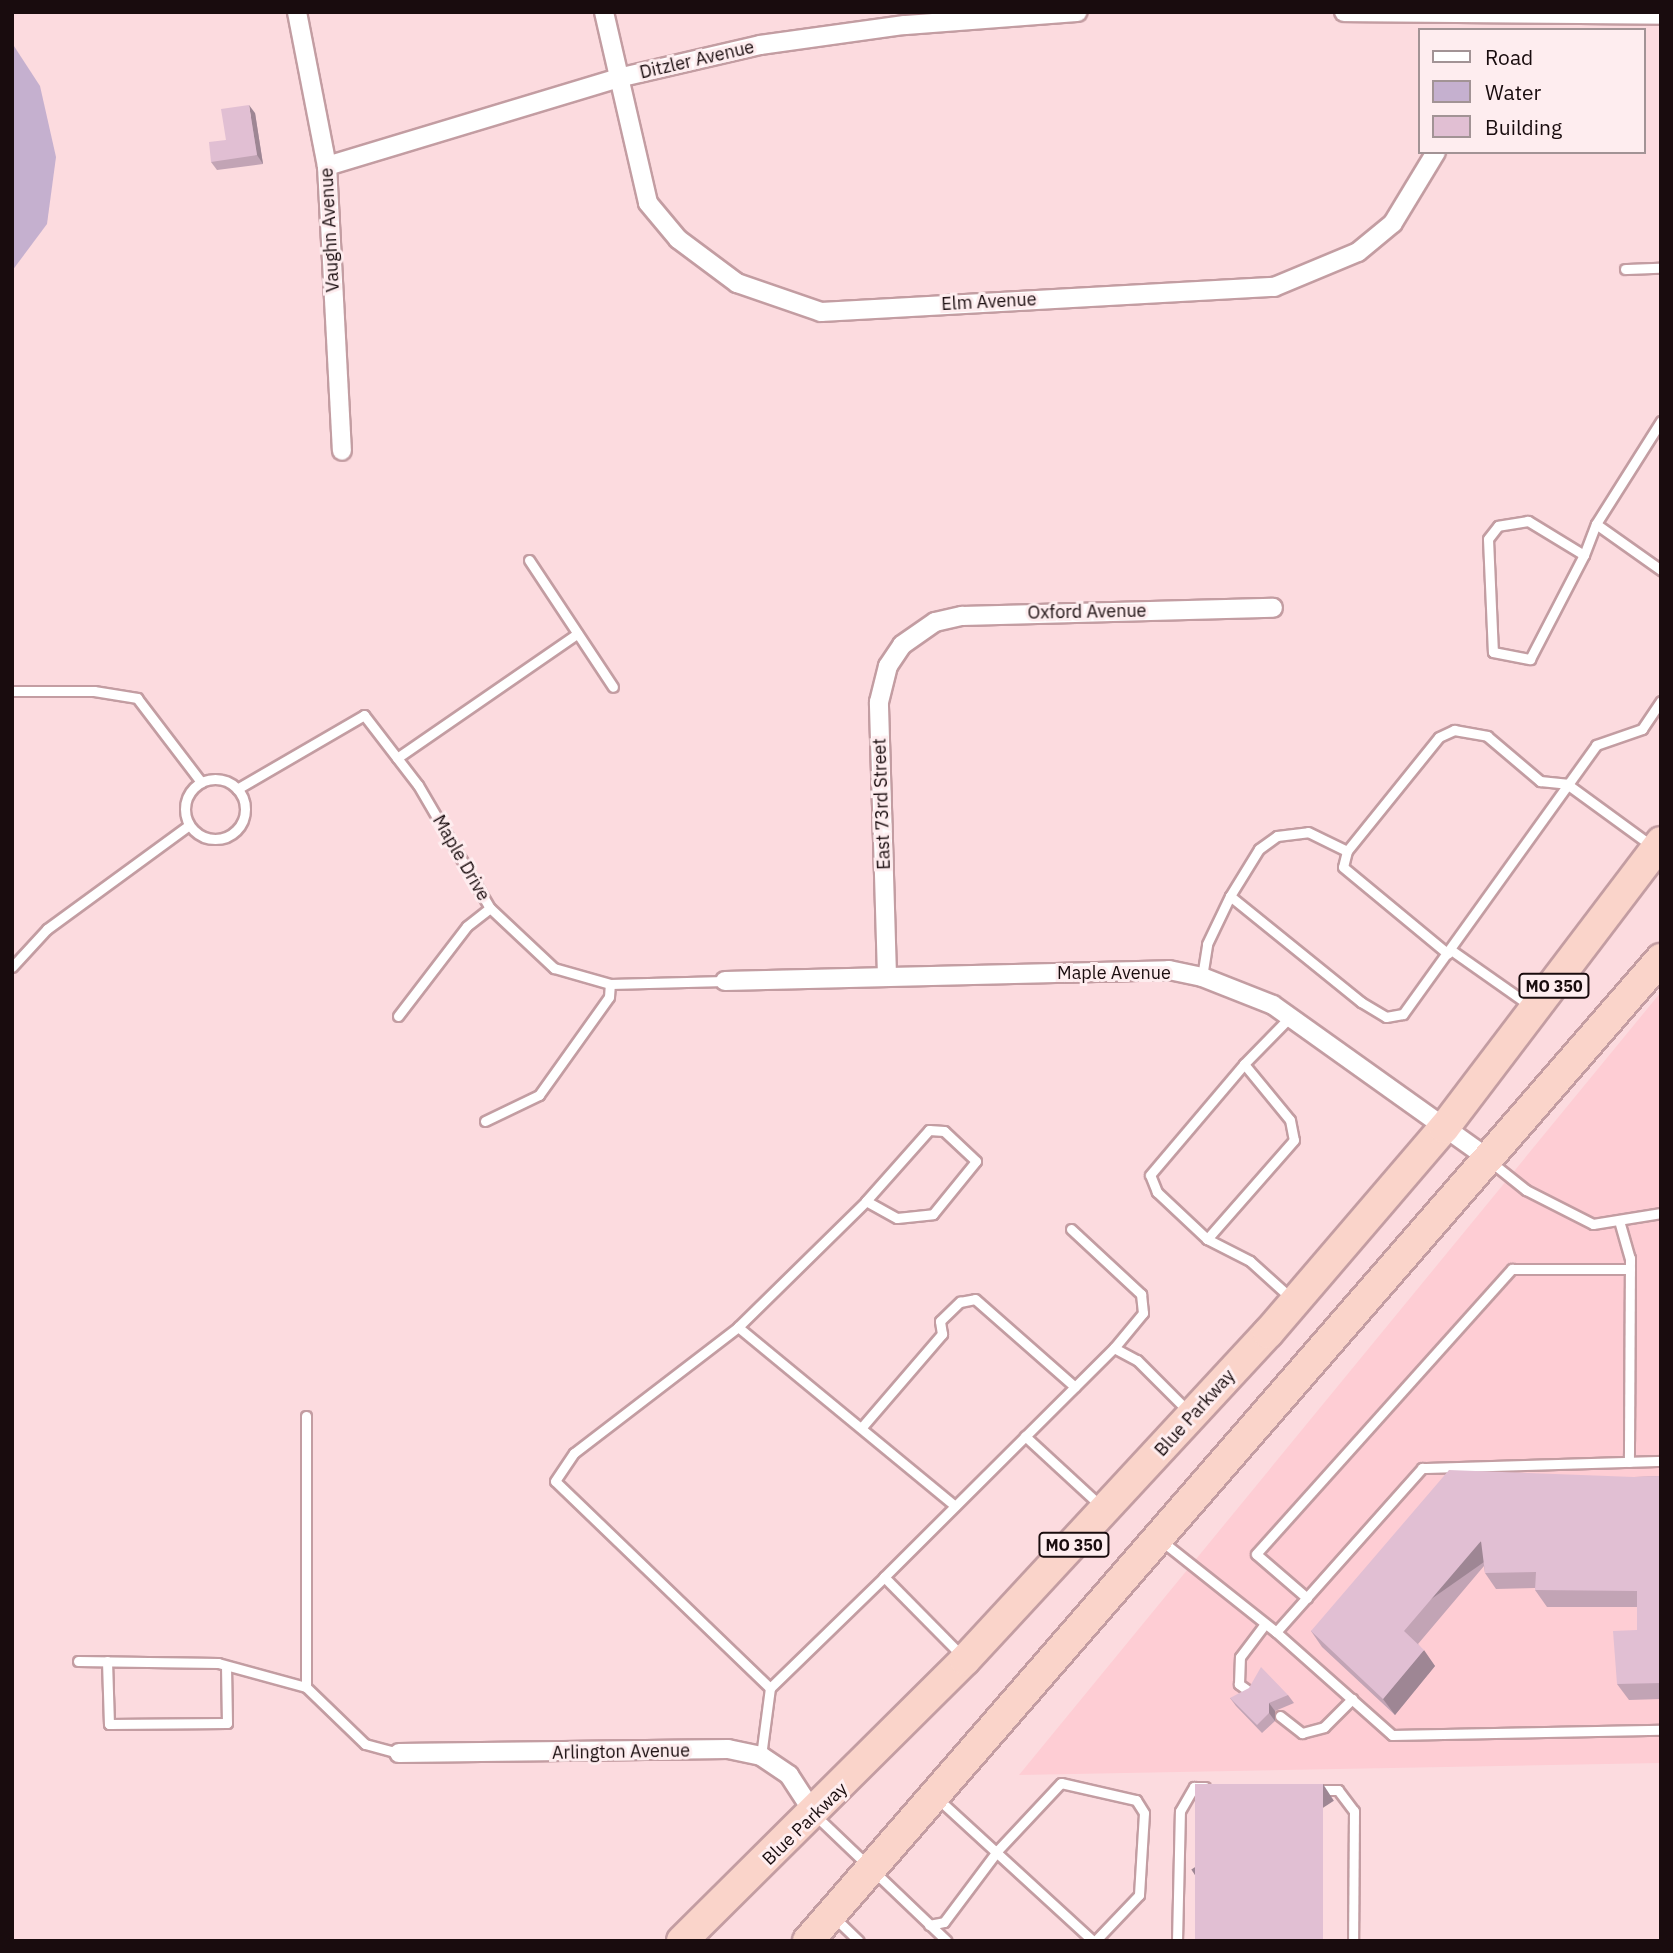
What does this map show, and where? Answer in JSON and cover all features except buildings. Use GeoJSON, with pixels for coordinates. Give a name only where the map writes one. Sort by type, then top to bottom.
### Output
{"type":"FeatureCollection","features":[{"type":"Feature","properties":{"kind":"highway","name":"Blue Parkway"},"geometry":{"type":"LineString","coordinates":[[681,1941],[815,1815],[965,1660],[1106,1510],[1295,1301],[1444,1128],[1658,846]]}},
{"type":"Feature","properties":{"kind":"highway","name":"MO 350"},"geometry":{"type":"LineString","coordinates":[[808,1941],[1490,1160],[1661,959]]}},
{"type":"Feature","properties":{"kind":"street","name":"Vaughn Avenue"},"geometry":{"type":"LineString","coordinates":[[298,12],[327,166],[342,450]]}},
{"type":"Feature","properties":{"kind":"street","name":"Elm Avenue"},"geometry":{"type":"LineString","coordinates":[[604,12],[648,203],[678,239],[737,283],[821,312],[1274,287],[1358,252],[1392,223],[1435,154]]}},
{"type":"Feature","properties":{"kind":"street","name":"Ditzler Avenue"},"geometry":{"type":"LineString","coordinates":[[327,166],[618,78],[760,46],[903,19],[1078,12]]}},
{"type":"Feature","properties":{"kind":"street"},"geometry":{"type":"LineString","coordinates":[[1344,12],[1445,19],[1661,15]]}},
{"type":"Feature","properties":{"kind":"street","name":"Oxford Avenue"},"geometry":{"type":"LineString","coordinates":[[908,640],[935,622],[962,616],[1273,608]]}},
{"type":"Feature","properties":{"kind":"street","name":"East 73rd Street"},"geometry":{"type":"LineString","coordinates":[[887,976],[879,702],[888,666],[908,640]]}},
{"type":"Feature","properties":{"kind":"street","name":"Maple Avenue"},"geometry":{"type":"LineString","coordinates":[[725,981],[1169,970],[1202,977],[1290,1017],[1490,1160]]}},
{"type":"Feature","properties":{"kind":"street","name":"Arlington Avenue"},"geometry":{"type":"LineString","coordinates":[[399,1753],[728,1749],[761,1756],[789,1775],[815,1815]]}},
{"type":"Feature","properties":{"kind":"lane"},"geometry":{"type":"LineString","coordinates":[[1625,269],[1661,268]]}},
{"type":"Feature","properties":{"kind":"lane"},"geometry":{"type":"LineString","coordinates":[[1584,555],[1528,521],[1498,526],[1488,539],[1493,652],[1530,659],[1584,555],[1596,524],[1661,421]]}},
{"type":"Feature","properties":{"kind":"lane"},"geometry":{"type":"LineString","coordinates":[[1596,524],[1661,570]]}},
{"type":"Feature","properties":{"kind":"lane"},"geometry":{"type":"LineString","coordinates":[[529,560],[612,687]]}},
{"type":"Feature","properties":{"kind":"lane"},"geometry":{"type":"LineString","coordinates":[[397,758],[577,634]]}},
{"type":"Feature","properties":{"kind":"lane"},"geometry":{"type":"LineString","coordinates":[[12,691],[94,691],[138,698],[201,782]]}},
{"type":"Feature","properties":{"kind":"lane"},"geometry":{"type":"LineString","coordinates":[[1230,896],[1386,1017],[1403,1014],[1595,745],[1642,729],[1661,701]]}},
{"type":"Feature","properties":{"kind":"lane","name":"Maple Drive"},"geometry":{"type":"LineString","coordinates":[[237,789],[364,715],[397,758],[490,908],[554,968],[610,984],[725,981]]}},
{"type":"Feature","properties":{"kind":"lane"},"geometry":{"type":"LineString","coordinates":[[1536,1009],[1449,952],[1343,867],[1347,851],[1440,737],[1454,730],[1487,736],[1540,781],[1567,783],[1658,846]]}},
{"type":"Feature","properties":{"kind":"lane"},"geometry":{"type":"LineString","coordinates":[[220,779],[237,789],[245,807],[233,833],[214,839],[189,825],[185,805],[201,782],[220,779]]}},
{"type":"Feature","properties":{"kind":"lane"},"geometry":{"type":"LineString","coordinates":[[12,967],[47,929],[189,825]]}},
{"type":"Feature","properties":{"kind":"lane"},"geometry":{"type":"LineString","coordinates":[[1202,977],[1207,944],[1230,896],[1259,849],[1277,836],[1308,832],[1347,851]]}},
{"type":"Feature","properties":{"kind":"lane"},"geometry":{"type":"LineString","coordinates":[[398,1016],[467,926],[490,908]]}},
{"type":"Feature","properties":{"kind":"lane"},"geometry":{"type":"LineString","coordinates":[[485,1121],[538,1095],[608,998],[610,984]]}},
{"type":"Feature","properties":{"kind":"lane"},"geometry":{"type":"LineString","coordinates":[[1290,1017],[1244,1064],[1150,1175],[1157,1192],[1208,1239],[1250,1261],[1295,1301]]}},
{"type":"Feature","properties":{"kind":"lane"},"geometry":{"type":"LineString","coordinates":[[1208,1239],[1294,1140],[1290,1120],[1244,1064]]}},
{"type":"Feature","properties":{"kind":"lane"},"geometry":{"type":"LineString","coordinates":[[770,1688],[555,1481],[574,1452],[738,1327],[866,1201],[929,1130],[944,1131],[975,1161],[933,1214],[897,1219],[866,1201]]}},
{"type":"Feature","properties":{"kind":"lane"},"geometry":{"type":"LineString","coordinates":[[1490,1160],[1567,1212],[1593,1224],[1620,1224],[1661,1213]]}},
{"type":"Feature","properties":{"kind":"lane"},"geometry":{"type":"LineString","coordinates":[[1620,1224],[1630,1269],[1629,1462]]}},
{"type":"Feature","properties":{"kind":"lane"},"geometry":{"type":"LineString","coordinates":[[761,1756],[770,1688],[1115,1348],[1143,1313],[1141,1294],[1071,1229]]}},
{"type":"Feature","properties":{"kind":"lane"},"geometry":{"type":"LineString","coordinates":[[1307,1598],[1256,1554],[1512,1269],[1630,1269]]}},
{"type":"Feature","properties":{"kind":"lane"},"geometry":{"type":"LineString","coordinates":[[862,1427],[942,1334],[940,1321],[960,1302],[975,1299],[1075,1387]]}},
{"type":"Feature","properties":{"kind":"lane"},"geometry":{"type":"LineString","coordinates":[[738,1327],[955,1506]]}},
{"type":"Feature","properties":{"kind":"lane"},"geometry":{"type":"LineString","coordinates":[[1115,1348],[1137,1360],[1192,1416]]}},
{"type":"Feature","properties":{"kind":"lane"},"geometry":{"type":"LineString","coordinates":[[306,1416],[306,1687]]}},
{"type":"Feature","properties":{"kind":"lane"},"geometry":{"type":"LineString","coordinates":[[1025,1436],[1106,1510]]}},
{"type":"Feature","properties":{"kind":"lane"},"geometry":{"type":"LineString","coordinates":[[1276,1632],[1422,1468],[1661,1461]]}},
{"type":"Feature","properties":{"kind":"lane"},"geometry":{"type":"LineString","coordinates":[[1159,1539],[1276,1632],[1392,1735],[1661,1730]]}},
{"type":"Feature","properties":{"kind":"lane"},"geometry":{"type":"LineString","coordinates":[[884,1577],[965,1660]]}},
{"type":"Feature","properties":{"kind":"lane"},"geometry":{"type":"LineString","coordinates":[[1250,1692],[1240,1684],[1240,1657],[1265,1624]]}},
{"type":"Feature","properties":{"kind":"lane"},"geometry":{"type":"LineString","coordinates":[[78,1661],[226,1666],[306,1687],[365,1744],[399,1753]]}},
{"type":"Feature","properties":{"kind":"lane"},"geometry":{"type":"LineString","coordinates":[[107,1661],[109,1724],[227,1723],[226,1666]]}},
{"type":"Feature","properties":{"kind":"lane"},"geometry":{"type":"LineString","coordinates":[[1280,1716],[1302,1734],[1324,1727],[1352,1699]]}},
{"type":"Feature","properties":{"kind":"lane"},"geometry":{"type":"LineString","coordinates":[[929,1926],[944,1922],[998,1850],[1061,1783],[1136,1801],[1144,1813],[1139,1895],[1094,1941],[998,1850],[935,1795]]}},
{"type":"Feature","properties":{"kind":"lane"},"geometry":{"type":"LineString","coordinates":[[1176,1940],[1181,1811],[1194,1787],[1220,1788]]}},
{"type":"Feature","properties":{"kind":"lane"},"geometry":{"type":"LineString","coordinates":[[1298,1789],[1338,1790],[1354,1811],[1353,1941]]}},
{"type":"Feature","properties":{"kind":"lane"},"geometry":{"type":"LineString","coordinates":[[815,1815],[947,1941]]}},
{"type":"Feature","properties":{"kind":"lane"},"geometry":{"type":"LineString","coordinates":[[831,1914],[859,1941]]}},
{"type":"Feature","properties":{"kind":"shaded area"},"geometry":{"type":"Polygon","coordinates":[[[1661,992],[1661,1763],[1019,1775],[1661,992]]]}},
{"type":"Feature","properties":{"kind":"water"},"geometry":{"type":"Polygon","coordinates":[[[12,43],[40,86],[56,157],[47,224],[12,271],[12,43]]]}}]}
